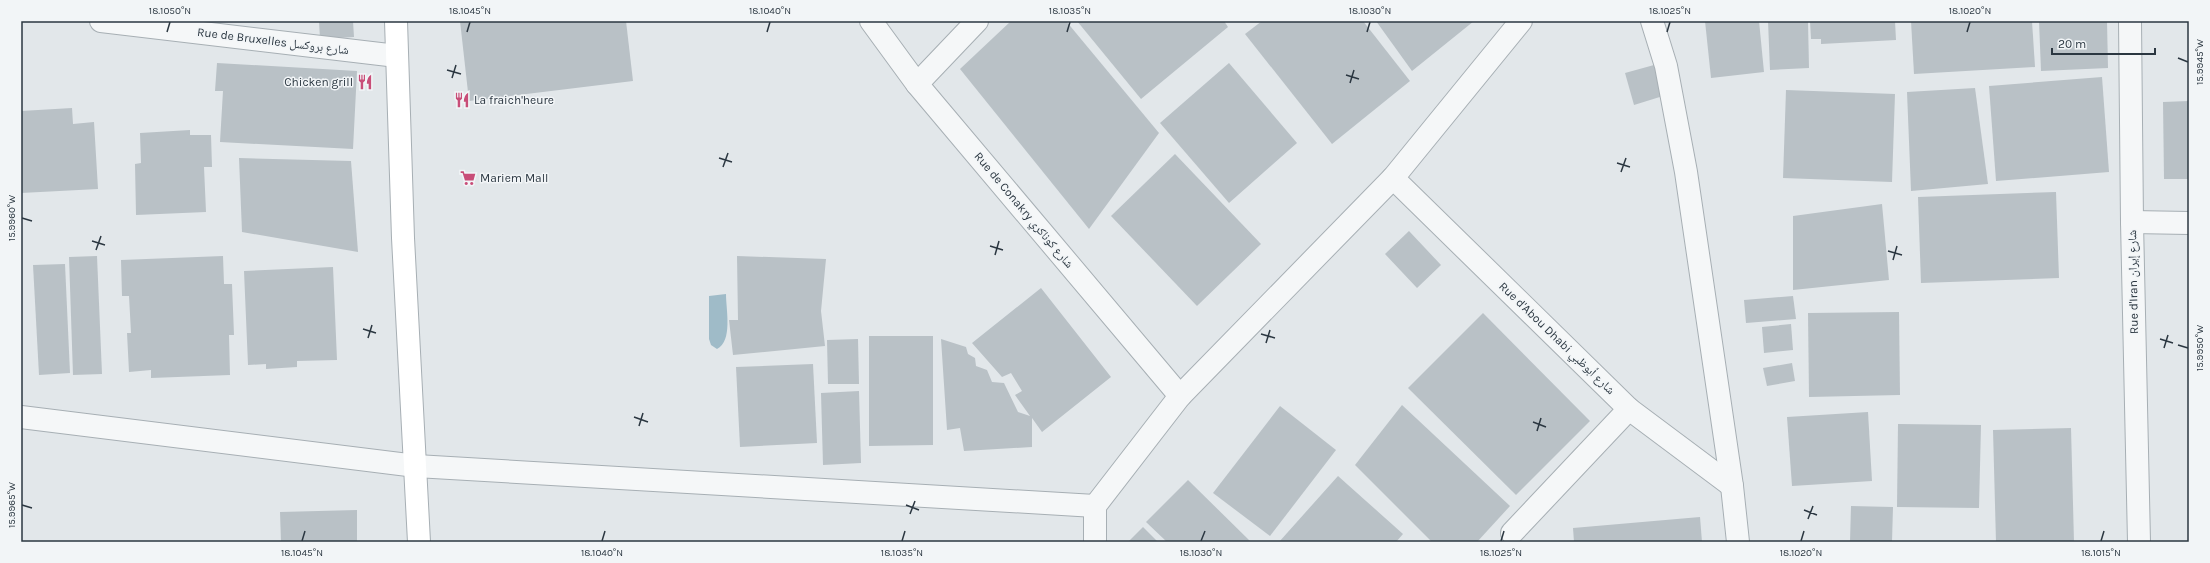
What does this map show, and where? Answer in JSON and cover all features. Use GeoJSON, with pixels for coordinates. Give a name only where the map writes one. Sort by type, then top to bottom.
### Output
{"type":"FeatureCollection","features":[{"type":"Feature","properties":{"kind":"main road"},"geometry":{"type":"LineString","coordinates":[[396,21],[403,238],[420,542]]}},
{"type":"Feature","properties":{"kind":"street","name":"Rue de Bruxelles شارع بروكسل"},"geometry":{"type":"LineString","coordinates":[[101,21],[397,56]]}},
{"type":"Feature","properties":{"kind":"street","name":"Rue de Conakry شارع كوناكري"},"geometry":{"type":"LineString","coordinates":[[871,21],[917,84],[1180,396]]}},
{"type":"Feature","properties":{"kind":"street"},"geometry":{"type":"LineString","coordinates":[[917,84],[976,21]]}},
{"type":"Feature","properties":{"kind":"street"},"geometry":{"type":"LineString","coordinates":[[1095,542],[1095,506],[1180,396],[1392,178],[1521,21]]}},
{"type":"Feature","properties":{"kind":"street"},"geometry":{"type":"LineString","coordinates":[[1652,21],[1666,66],[1686,172],[1732,486],[1738,542]]}},
{"type":"Feature","properties":{"kind":"street","name":"Rue d'Iran شارع إيران"},"geometry":{"type":"LineString","coordinates":[[2130,21],[2132,222],[2139,542]]}},
{"type":"Feature","properties":{"kind":"street","name":"Rue d'Abou Dhabi شارع أبوظبي"},"geometry":{"type":"LineString","coordinates":[[1392,178],[1629,409],[1732,486]]}},
{"type":"Feature","properties":{"kind":"street"},"geometry":{"type":"LineString","coordinates":[[2132,222],[2189,223]]}},
{"type":"Feature","properties":{"kind":"street"},"geometry":{"type":"LineString","coordinates":[[1512,533],[1629,409]]}},
{"type":"Feature","properties":{"kind":"street"},"geometry":{"type":"LineString","coordinates":[[21,418],[416,466],[1095,506]]}},
{"type":"Feature","properties":{"kind":"water"},"geometry":{"type":"Polygon","coordinates":[[[726,294],[728,324],[727,332],[722,345],[717,349],[711,345],[709,339],[709,296],[726,294]]]}},
{"type":"Feature","properties":{"kind":"building"},"geometry":{"type":"Polygon","coordinates":[[[319,21],[353,21],[354,37],[320,39],[319,21]]]}},
{"type":"Feature","properties":{"kind":"building"},"geometry":{"type":"Polygon","coordinates":[[[460,21],[626,21],[633,81],[469,101],[460,21]]]}},
{"type":"Feature","properties":{"kind":"building"},"geometry":{"type":"Polygon","coordinates":[[[1011,21],[1066,21],[1159,133],[1089,229],[960,69],[1011,21]]]}},
{"type":"Feature","properties":{"kind":"building"},"geometry":{"type":"Polygon","coordinates":[[[1077,21],[1224,21],[1228,27],[1141,99],[1077,21]]]}},
{"type":"Feature","properties":{"kind":"building"},"geometry":{"type":"Polygon","coordinates":[[[1262,21],[1363,21],[1410,81],[1332,144],[1245,34],[1262,21]]]}},
{"type":"Feature","properties":{"kind":"building"},"geometry":{"type":"Polygon","coordinates":[[[1376,21],[1474,21],[1412,71],[1376,21]]]}},
{"type":"Feature","properties":{"kind":"building"},"geometry":{"type":"Polygon","coordinates":[[[1705,21],[1759,21],[1764,72],[1711,78],[1705,21]]]}},
{"type":"Feature","properties":{"kind":"building"},"geometry":{"type":"Polygon","coordinates":[[[1768,21],[1808,21],[1809,68],[1770,70],[1768,21]]]}},
{"type":"Feature","properties":{"kind":"building"},"geometry":{"type":"Polygon","coordinates":[[[1810,21],[1895,21],[1896,40],[1821,44],[1821,39],[1811,39],[1810,21]]]}},
{"type":"Feature","properties":{"kind":"building"},"geometry":{"type":"Polygon","coordinates":[[[1911,21],[2032,21],[2035,67],[1914,74],[1911,21]]]}},
{"type":"Feature","properties":{"kind":"building"},"geometry":{"type":"Polygon","coordinates":[[[2039,21],[2107,21],[2108,68],[2041,71],[2039,21]]]}},
{"type":"Feature","properties":{"kind":"building"},"geometry":{"type":"Polygon","coordinates":[[[217,63],[357,71],[353,149],[220,142],[223,91],[215,91],[217,63]]]}},
{"type":"Feature","properties":{"kind":"building"},"geometry":{"type":"Polygon","coordinates":[[[1229,63],[1297,143],[1229,203],[1160,123],[1229,63]]]}},
{"type":"Feature","properties":{"kind":"building"},"geometry":{"type":"Polygon","coordinates":[[[1654,65],[1663,96],[1634,105],[1625,73],[1654,65]]]}},
{"type":"Feature","properties":{"kind":"building"},"geometry":{"type":"Polygon","coordinates":[[[2102,77],[2109,172],[1996,181],[1989,86],[2102,77]]]}},
{"type":"Feature","properties":{"kind":"building"},"geometry":{"type":"Polygon","coordinates":[[[1975,88],[1988,184],[1911,191],[1907,92],[1975,88]]]}},
{"type":"Feature","properties":{"kind":"building"},"geometry":{"type":"Polygon","coordinates":[[[1786,90],[1895,94],[1892,182],[1783,178],[1786,90]]]}},
{"type":"Feature","properties":{"kind":"building"},"geometry":{"type":"Polygon","coordinates":[[[2189,101],[2189,179],[2164,179],[2163,102],[2189,101]]]}},
{"type":"Feature","properties":{"kind":"building"},"geometry":{"type":"Polygon","coordinates":[[[72,108],[73,124],[94,122],[98,189],[21,193],[21,111],[72,108]]]}},
{"type":"Feature","properties":{"kind":"building"},"geometry":{"type":"Polygon","coordinates":[[[190,130],[190,135],[211,135],[212,167],[204,167],[206,212],[136,215],[135,164],[141,163],[140,133],[190,130]]]}},
{"type":"Feature","properties":{"kind":"building"},"geometry":{"type":"Polygon","coordinates":[[[1175,154],[1261,244],[1197,306],[1111,216],[1175,154]]]}},
{"type":"Feature","properties":{"kind":"building"},"geometry":{"type":"Polygon","coordinates":[[[239,158],[351,161],[358,252],[242,232],[239,158]]]}},
{"type":"Feature","properties":{"kind":"building"},"geometry":{"type":"Polygon","coordinates":[[[2056,192],[2059,278],[1921,283],[1918,197],[2056,192]]]}},
{"type":"Feature","properties":{"kind":"building"},"geometry":{"type":"Polygon","coordinates":[[[1882,204],[1889,280],[1793,290],[1793,216],[1882,204]]]}},
{"type":"Feature","properties":{"kind":"building"},"geometry":{"type":"Polygon","coordinates":[[[1409,231],[1441,265],[1417,288],[1385,254],[1409,231]]]}},
{"type":"Feature","properties":{"kind":"building"},"geometry":{"type":"Polygon","coordinates":[[[97,256],[102,374],[73,375],[69,257],[97,256]]]}},
{"type":"Feature","properties":{"kind":"building"},"geometry":{"type":"Polygon","coordinates":[[[223,256],[224,284],[232,284],[234,335],[229,335],[230,375],[151,378],[151,370],[129,372],[127,333],[131,333],[129,296],[122,296],[121,260],[223,256]]]}},
{"type":"Feature","properties":{"kind":"building"},"geometry":{"type":"Polygon","coordinates":[[[737,256],[826,259],[821,311],[825,346],[733,355],[729,320],[738,320],[737,256]]]}},
{"type":"Feature","properties":{"kind":"building"},"geometry":{"type":"Polygon","coordinates":[[[65,264],[70,373],[39,375],[33,265],[65,264]]]}},
{"type":"Feature","properties":{"kind":"building"},"geometry":{"type":"Polygon","coordinates":[[[333,267],[337,360],[297,361],[297,367],[266,369],[266,364],[248,365],[244,271],[333,267]]]}},
{"type":"Feature","properties":{"kind":"building"},"geometry":{"type":"Polygon","coordinates":[[[1041,288],[1111,377],[1042,432],[1032,418],[1032,447],[964,451],[960,428],[947,430],[941,339],[966,347],[968,354],[975,358],[976,366],[987,370],[992,382],[1004,383],[1018,412],[1030,416],[1015,395],[1022,391],[1011,373],[1002,377],[972,343],[1041,288]]]}},
{"type":"Feature","properties":{"kind":"building"},"geometry":{"type":"Polygon","coordinates":[[[1793,296],[1796,319],[1746,323],[1744,300],[1793,296]]]}},
{"type":"Feature","properties":{"kind":"building"},"geometry":{"type":"Polygon","coordinates":[[[1899,312],[1900,395],[1809,397],[1808,313],[1899,312]]]}},
{"type":"Feature","properties":{"kind":"building"},"geometry":{"type":"Polygon","coordinates":[[[1483,313],[1590,421],[1516,495],[1408,388],[1483,313]]]}},
{"type":"Feature","properties":{"kind":"building"},"geometry":{"type":"Polygon","coordinates":[[[1791,324],[1793,350],[1764,353],[1762,327],[1791,324]]]}},
{"type":"Feature","properties":{"kind":"building"},"geometry":{"type":"Polygon","coordinates":[[[869,336],[933,336],[933,445],[869,446],[869,336]]]}},
{"type":"Feature","properties":{"kind":"building"},"geometry":{"type":"Polygon","coordinates":[[[858,339],[859,384],[828,384],[827,340],[858,339]]]}},
{"type":"Feature","properties":{"kind":"building"},"geometry":{"type":"Polygon","coordinates":[[[1792,363],[1795,381],[1767,386],[1763,368],[1792,363]]]}},
{"type":"Feature","properties":{"kind":"building"},"geometry":{"type":"Polygon","coordinates":[[[813,364],[817,443],[740,447],[736,367],[813,364]]]}},
{"type":"Feature","properties":{"kind":"building"},"geometry":{"type":"Polygon","coordinates":[[[859,391],[861,463],[823,465],[821,393],[859,391]]]}},
{"type":"Feature","properties":{"kind":"building"},"geometry":{"type":"Polygon","coordinates":[[[1402,405],[1510,506],[1477,542],[1432,542],[1355,465],[1402,405]]]}},
{"type":"Feature","properties":{"kind":"building"},"geometry":{"type":"Polygon","coordinates":[[[1280,406],[1336,450],[1270,536],[1213,493],[1280,406]]]}},
{"type":"Feature","properties":{"kind":"building"},"geometry":{"type":"Polygon","coordinates":[[[1868,412],[1872,481],[1792,486],[1787,417],[1868,412]]]}},
{"type":"Feature","properties":{"kind":"building"},"geometry":{"type":"Polygon","coordinates":[[[1898,424],[1981,425],[1979,508],[1897,507],[1898,424]]]}},
{"type":"Feature","properties":{"kind":"building"},"geometry":{"type":"Polygon","coordinates":[[[2071,428],[2074,542],[1996,542],[1993,430],[2071,428]]]}},
{"type":"Feature","properties":{"kind":"building"},"geometry":{"type":"Polygon","coordinates":[[[1338,476],[1403,534],[1396,542],[1279,542],[1338,476]]]}},
{"type":"Feature","properties":{"kind":"building"},"geometry":{"type":"Polygon","coordinates":[[[1188,480],[1251,542],[1167,542],[1146,522],[1188,480]]]}},
{"type":"Feature","properties":{"kind":"building"},"geometry":{"type":"Polygon","coordinates":[[[1851,506],[1893,507],[1892,542],[1850,542],[1851,506]]]}},
{"type":"Feature","properties":{"kind":"building"},"geometry":{"type":"Polygon","coordinates":[[[357,510],[357,542],[281,542],[280,512],[357,510]]]}},
{"type":"Feature","properties":{"kind":"building"},"geometry":{"type":"Polygon","coordinates":[[[1700,517],[1702,542],[1574,542],[1573,528],[1700,517]]]}},
{"type":"Feature","properties":{"kind":"building"},"geometry":{"type":"Polygon","coordinates":[[[1143,527],[1158,542],[1128,542],[1143,527]]]}},
{"type":"Feature","properties":{"kind":"place","name":"Chicken grill"},"geometry":{"type":"Point","coordinates":[365,82]}},
{"type":"Feature","properties":{"kind":"place","name":"La fraich'heure"},"geometry":{"type":"Point","coordinates":[462,100]}},
{"type":"Feature","properties":{"kind":"place","name":"Mariem Mall"},"geometry":{"type":"Point","coordinates":[468,178]}}]}
